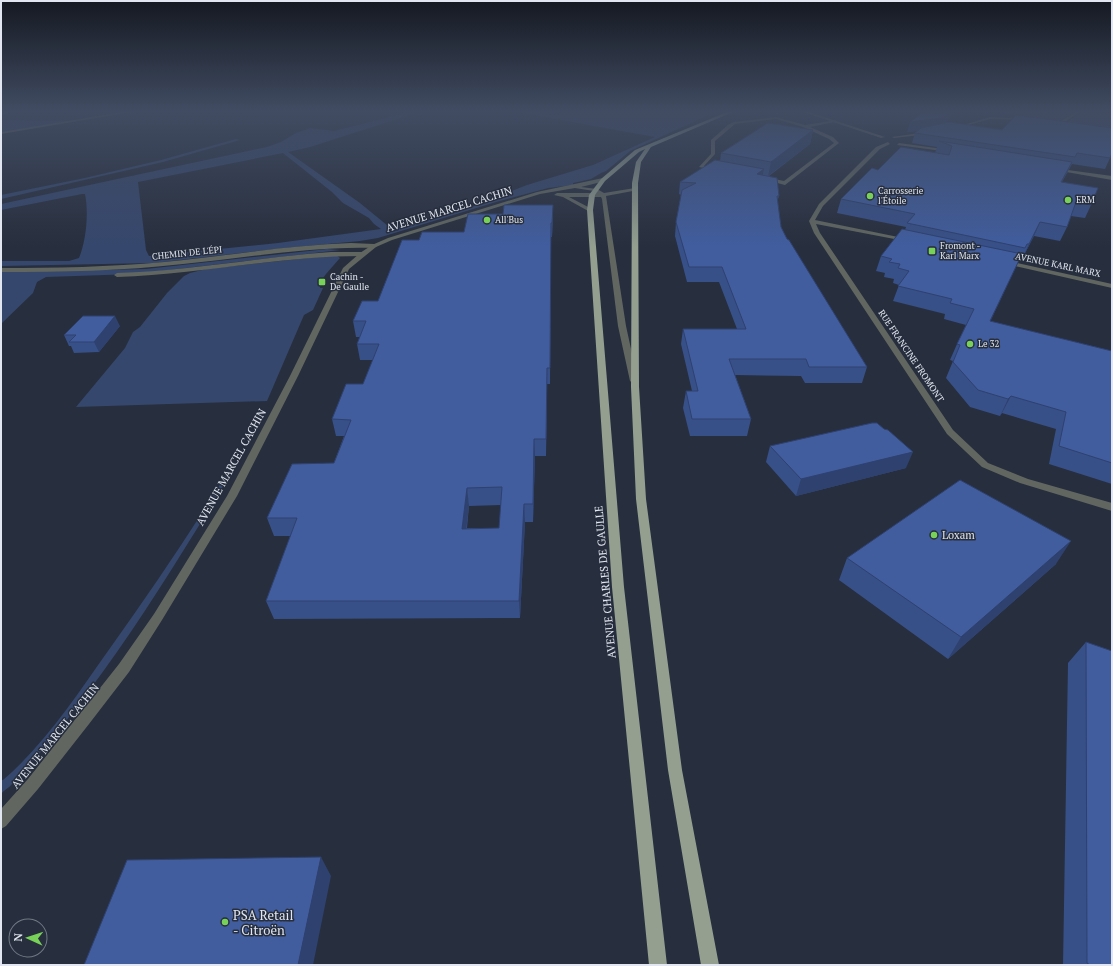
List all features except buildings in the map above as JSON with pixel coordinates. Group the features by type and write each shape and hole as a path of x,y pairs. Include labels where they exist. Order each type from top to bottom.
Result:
{"main road":[{"path":"593,193 602,180 630,157"},
{"path":"641,157 636,166 635,190 635,387 642,499 674,770 710,965"},
{"name":"AVENUE CHARLES DE GAULLE","path":"593,193 590,210 618,587 658,965"}],"street":[{"path":"710,157 701,167 724,171"},
{"path":"762,178 785,183 819,157"},
{"path":"869,157 821,205 812,220 914,243"},
{"path":"1051,168 1112,178"},
{"name":"AVENUE MARCEL CACHIN","path":"1,821 33,784 84,720 124,668 158,617 232,496 294,376 346,268 374,246 416,230 557,189 602,180"},
{"name":"AVENUE MARCEL CACHIN","path":"573,187 603,195 635,190"},
{"name":"AVENUE MARCEL CACHIN","path":"525,198 593,193"},
{"name":"AVENUE MARCEL CACHIN","path":"557,195 571,199 590,210"},
{"path":"603,195 622,326 635,387"},
{"name":"RUE FRANCINE FROMONT","path":"812,220 817,233 950,432 985,465 1024,481 1112,507"},
{"name":"CHEMIN DE L'ÉPI","path":"1,270 145,266 304,248 374,246"},
{"path":"117,275 177,272 334,253 362,254"},
{"name":"AVENUE KARL MARX","path":"997,261 1112,286"}],"shaded area":[{"path":"171,157 180,157 1,199 1,195 85,178"},
{"path":"220,157 263,157 138,182 146,250 149,256 278,243 381,229 369,218 343,203 332,192 288,157 295,157 360,203 388,226 392,226 429,220 472,207 527,185 593,165 611,157 623,157 606,171 591,179 573,183 573,185 548,188 496,202 378,238 154,263 1,266 1,261 69,261 79,258 85,235 87,210 85,194 1,210 1,204"},
{"path":"327,249 340,250 135,274 46,277 37,282 33,293 1,324 1,272 146,269"},
{"path":"336,255 340,258 321,281 320,288 323,288 313,310 304,315 267,401 76,407 125,348 133,332 140,327 167,293 184,276 206,269"},
{"path":"229,470 230,473 227,480 119,650 48,744 1,794 1,780 3,780 33,751 72,702 170,562"}],"place":[{"name":"Carrosserie l'Étoile","path":"870,196"},
{"name":"ERM","path":"1068,200"},
{"name":"All'Bus","path":"487,220"},
{"name":"Fromont - Karl Marx","path":"932,251"},
{"name":"Cachin - De Gaulle","path":"322,282"},
{"name":"Le 32","path":"970,344"},
{"name":"Loxam","path":"934,535"},
{"name":"PSA Retail - Citroën","path":"225,922"}]}
